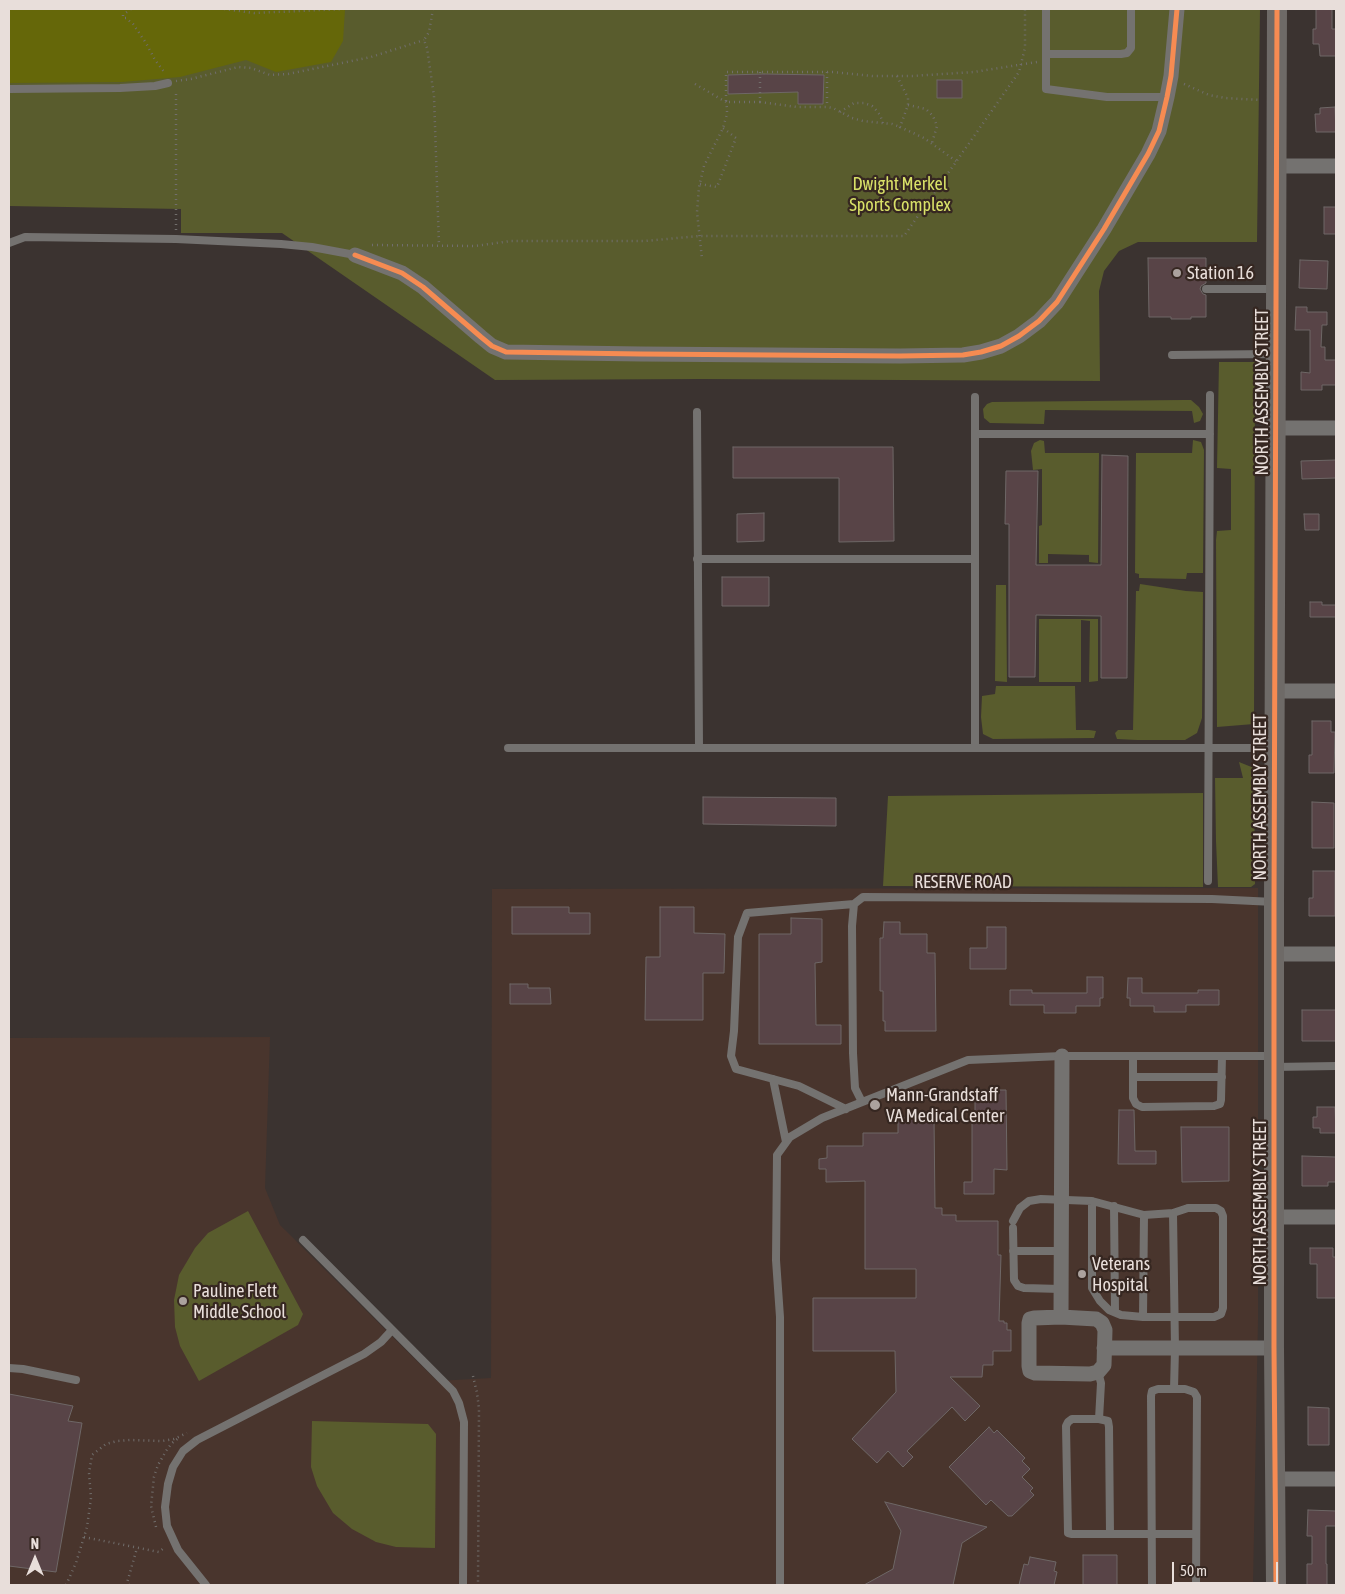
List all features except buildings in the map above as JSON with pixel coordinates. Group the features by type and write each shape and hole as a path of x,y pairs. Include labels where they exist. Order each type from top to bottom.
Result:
{"main road":[{"name":"NORTH ASSEMBLY STREET","path":"1276,1585 1274,691 1277,9"}],"street":[{"path":"360,249 416,282 480,337 492,346 506,352 944,356 981,352 1001,346 1019,336 1039,321 1057,302 1104,229 1148,154 1158,131 1169,90 1177,9"},
{"path":"1277,166 1336,166"},
{"path":"1276,428 1336,428"},
{"path":"1274,691 1336,691"},
{"path":"1274,954 1336,954"},
{"path":"1061,1317 1062,1056"},
{"path":"1274,1217 1336,1217"},
{"path":"1034,1318 1096,1318 1102,1323 1104,1330 1104,1348 1104,1365 1098,1372 1090,1374 1035,1373 1030,1370 1029,1366 1029,1322 1034,1318"},
{"path":"1104,1348 1274,1348"},
{"path":"1275,1479 1336,1479"}],"lane":[{"path":"1046,9 1046,89 1107,97 1169,90"},
{"path":"1046,58 1127,53 1131,48 1131,9"},
{"path":"9,89 120,88 156,86 172,82"},
{"path":"9,243 25,237 176,239 360,249"},
{"path":"1206,289 1276,289"},
{"path":"1172,355 1276,354"},
{"path":"1208,881 1210,396"},
{"path":"974,748 975,397"},
{"path":"697,412 698,748"},
{"path":"975,434 1210,434"},
{"path":"697,559 975,559"},
{"path":"508,748 1274,748"},
{"name":"RESERVE ROAD","path":"773,1079 736,1069 731,1056 736,1006 738,937 747,913 854,904 863,897 1192,899 1274,902"},
{"path":"854,904 852,926 853,1053 855,1088 862,1102"},
{"path":"780,1585 780,1317 776,1260 777,1156 790,1137 814,1122 968,1060 1062,1056 1222,1056 1336,1066"},
{"path":"1133,1056 1134,1098 1136,1104 1142,1107 1151,1107 1214,1106 1220,1104 1222,1100 1222,1056"},
{"path":"1133,1077 1222,1077"},
{"path":"786,1142 773,1079 799,1086 846,1109"},
{"path":"1061,1289 1024,1288 1018,1286 1014,1280 1013,1224 1020,1208 1029,1201 1092,1201 1144,1215 1173,1213 1188,1208 1216,1208 1221,1211 1223,1216 1223,1308 1221,1314 1214,1317 1132,1317 1115,1312 1100,1301 1092,1288 1092,1201"},
{"path":"1114,1206 1115,1312"},
{"path":"1173,1213 1174,1389"},
{"path":"1143,1317 1144,1215"},
{"path":"303,1240 453,1391 459,1403 464,1422 463,1585"},
{"path":"1013,1251 1062,1251"},
{"path":"206,1585 178,1550 167,1526 165,1507 168,1484 173,1467 183,1451 197,1440 364,1354 392,1330"},
{"path":"9,1368 76,1380"},
{"path":"1098,1372 1101,1383 1099,1419"},
{"path":"1152,1585 1151,1396 1152,1391 1158,1389 1185,1389 1194,1392 1196,1397 1196,1585"},
{"path":"1110,1534 1110,1427 1108,1421 1099,1419 1072,1419 1066,1426 1068,1533 1072,1534 1110,1534 1152,1534 1196,1534"}],"path":[{"path":"131,9 123,15 123,18 126,18 133,24 155,60 172,82 176,239"},
{"path":"224,9 254,13 344,9"},
{"path":"172,82 238,67 252,68 270,75 288,74 371,57 424,40 429,32 433,9"},
{"path":"360,249 475,246 511,241 646,241 699,236 904,236 1019,72 1025,48 1025,9"},
{"path":"424,40 427,48 434,96 439,246"},
{"path":"702,259 697,212 700,184 704,166 723,128 727,114 726,72 827,72 897,76 974,72 1021,65 1046,58"},
{"path":"760,72 760,102"},
{"path":"827,72 827,107"},
{"path":"897,76 908,98 908,105 900,127"},
{"path":"694,84 726,102 760,102 827,107 863,121 892,124 924,138 956,161"},
{"path":"1169,90 1186,85 1209,95 1225,98 1276,101"},
{"path":"840,112 854,103 864,102 876,110 880,115 882,123"},
{"path":"908,105 926,109 933,116 937,126 932,143"},
{"path":"700,184 717,187 736,138 723,128"},
{"path":"472,1376 479,1409 478,1585"},
{"path":"66,1585 76,1563 90,1509 91,1485 88,1473 92,1455 106,1444 130,1440 162,1441 174,1439 194,1429"},
{"path":"84,1537 158,1552 166,1546"},
{"path":"127,1584 137,1548"}],"shaded area":[{"path":"9,9 345,9 343,41 331,62 276,72 246,60 180,77 122,82 9,83"},
{"name":"Mann-Grandstaff VA Medical Center","path":"1258,888 1258,1320 1253,1585 9,1585 9,1038 270,1037 265,1188 280,1225 437,1381 491,1378 492,889"}],"green space":[{"name":"Dwight Merkel Sports Complex","path":"96,9 1260,9 1257,242 1138,242 1119,251 1104,271 1099,291 1100,381 495,380 282,233 181,233 181,209 9,206 9,21"},
{"path":"1219,362 1255,362 1254,724 1217,727 1216,540 1217,531 1231,530 1231,469 1217,468"},
{"path":"1191,400 1199,407 1203,414 1200,421 1194,423 1192,411 1045,410 1044,424 990,423 984,418 983,409 992,402"},
{"path":"1040,440 1044,441 1045,453 1099,453 1098,563 1089,562 1089,555 1048,554 1048,563 1039,563 1039,526 1042,525 1042,469 1033,470 1031,451 1034,443"},
{"path":"1193,440 1201,442 1204,450 1203,573 1187,573 1186,579 1139,578 1139,574 1135,573 1136,453 1192,453"},
{"path":"1140,584 1203,592 1202,718 1197,733 1185,740 1117,739 1115,733 1118,730 1133,730 1136,591 1139,591"},
{"path":"996,585 1006,585 1007,682 995,681"},
{"path":"1039,619 1098,619 1098,681 1089,682 1090,621 1081,620 1081,682 1039,682"},
{"path":"996,686 1075,686 1076,730 1096,731 1094,738 993,739 983,734 981,717 982,696 995,694"},
{"path":"1239,762 1254,768 1255,884 1251,887 1218,887 1215,778 1243,778"},
{"path":"1203,793 1203,887 883,886 888,796"},
{"path":"248,1211 303,1314 298,1325 199,1381 180,1346 175,1327 174,1300 179,1275 195,1248 208,1233"},
{"path":"312,1421 428,1424 436,1434 435,1548 396,1547 376,1542 352,1529 333,1513 317,1486 311,1467"}],"cycle path":[{"path":"355,255 402,273 423,287 492,346 506,352 900,356 963,355 981,352 1001,346 1019,336 1039,321 1057,302 1104,229 1148,154 1159,131 1167,97 1171,76 1177,9"},
{"path":"1276,1585 1274,902 1277,9"}],"place":[{"name":"Station 16","path":"1177,273"},
{"name":"Mann-Grandstaff VA Medical Center","path":"875,1105"},
{"name":"Veterans Hospital","path":"1082,1274"},
{"name":"Pauline Flett Middle School","path":"183,1301"}]}
